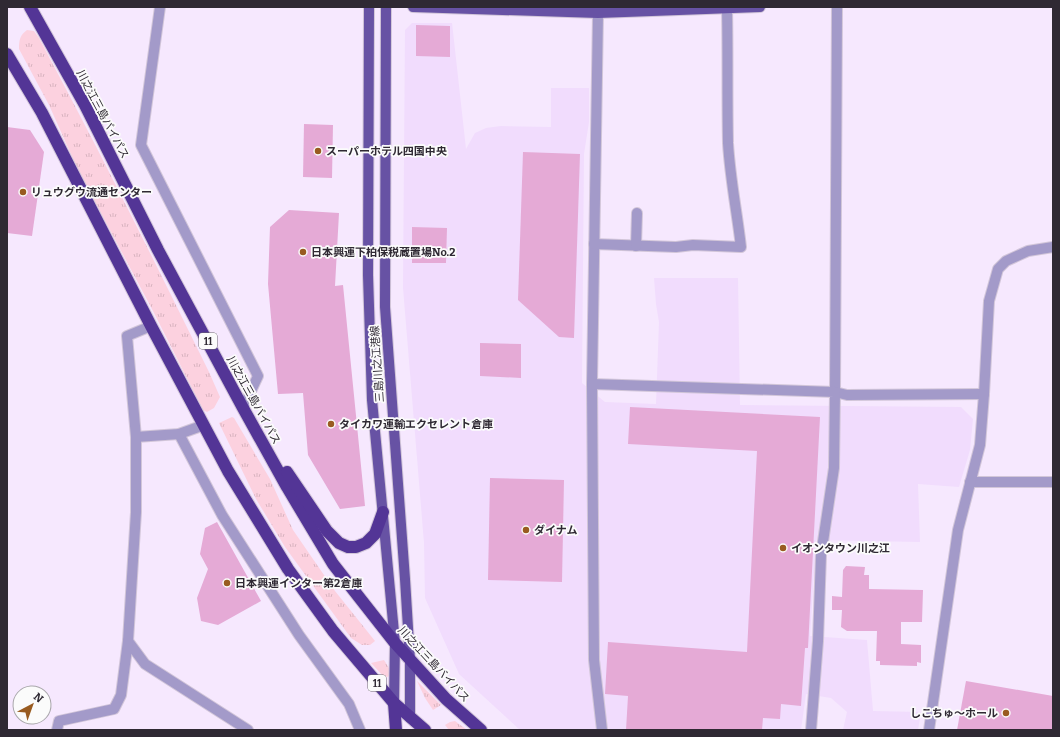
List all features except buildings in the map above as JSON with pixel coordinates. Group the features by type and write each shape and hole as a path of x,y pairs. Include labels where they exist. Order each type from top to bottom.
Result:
{"highway":[{"name":"川之江三島バイパス","path":"30,7 85,105 158,250 244,408 287,486 334,564 394,643 446,699 481,730"},
{"name":"11","path":"7,54 42,113 151,326 228,471 288,569 333,631 411,724 425,730"},
{"path":"244,408 328,531 339,543 348,547 356,547 366,543 375,534 383,512"},
{"path":"394,703 396,730"}],"main road":[{"name":"三島川之江港線","path":"369,7 368,275 372,400 394,643 394,703"},
{"name":"三島川之江港線","path":"386,7 385,307 406,579 410,660 411,724"},
{"path":"413,7 598,13 617,10 760,7"}],"street":[{"path":"160,7 141,145 258,376 244,408"},
{"path":"811,730 818,641 821,555 834,468 837,7"},
{"path":"594,244 741,247 737,213 732,191 728,144 727,8"},
{"path":"598,13 592,384 594,660 602,730"},
{"path":"636,246 638,213"},
{"path":"928,730 958,530 980,445 989,301 998,269 1006,261 1028,251 1053,247"},
{"path":"56,730 59,721 114,709 121,695 128,640 136,512 136,437 127,336 151,326"},
{"path":"592,384 835,392 847,395 984,394"},
{"path":"136,437 179,434 204,425"},
{"path":"179,434 222,515 299,635 349,704 360,730"},
{"path":"970,482 1053,482"},
{"path":"128,640 145,664 248,730"}],"shaded area":[{"name":"イオンタウン川之江","path":"412,23 452,23 466,149 475,133 486,128 501,126 551,127 551,88 589,88 589,122 584,154 582,383 605,402 656,404 659,322 654,278 738,278 740,405 961,407 973,419 970,450 959,487 918,484 920,542 816,540 810,636 867,640 873,711 921,712 918,730 843,730 847,712 831,698 806,694 801,730 520,730 459,674 425,598 424,543 403,288 405,30"}],"green space":[{"path":"27,30 34,31 39,38 126,204 209,372 220,397 214,408 207,412 203,410 153,311 78,170 49,105 19,49 20,38"},
{"path":"232,417 270,479 293,530 335,591 375,641 370,645 362,645 351,638 285,547 256,499 219,423"},
{"path":"384,660 389,668 389,676 385,678 371,663"},
{"path":"417,681 441,705 433,710 425,698"},
{"path":"455,721 467,730 449,730 445,725"}],"place":[{"name":"スーパーホテル四国中央","path":"318,151"},
{"name":"リュウグウ流通センター","path":"23,192"},
{"name":"日本興運下柏保税蔵置場No.2","path":"303,252"},
{"name":"タイカワ運輸エクセレント倉庫","path":"331,424"},
{"name":"ダイナム","path":"526,530"},
{"name":"イオンタウン川之江","path":"783,548"},
{"name":"日本興運インター第2倉庫","path":"227,583"},
{"name":"しこちゅ～ホール","path":"1006,713"}]}
